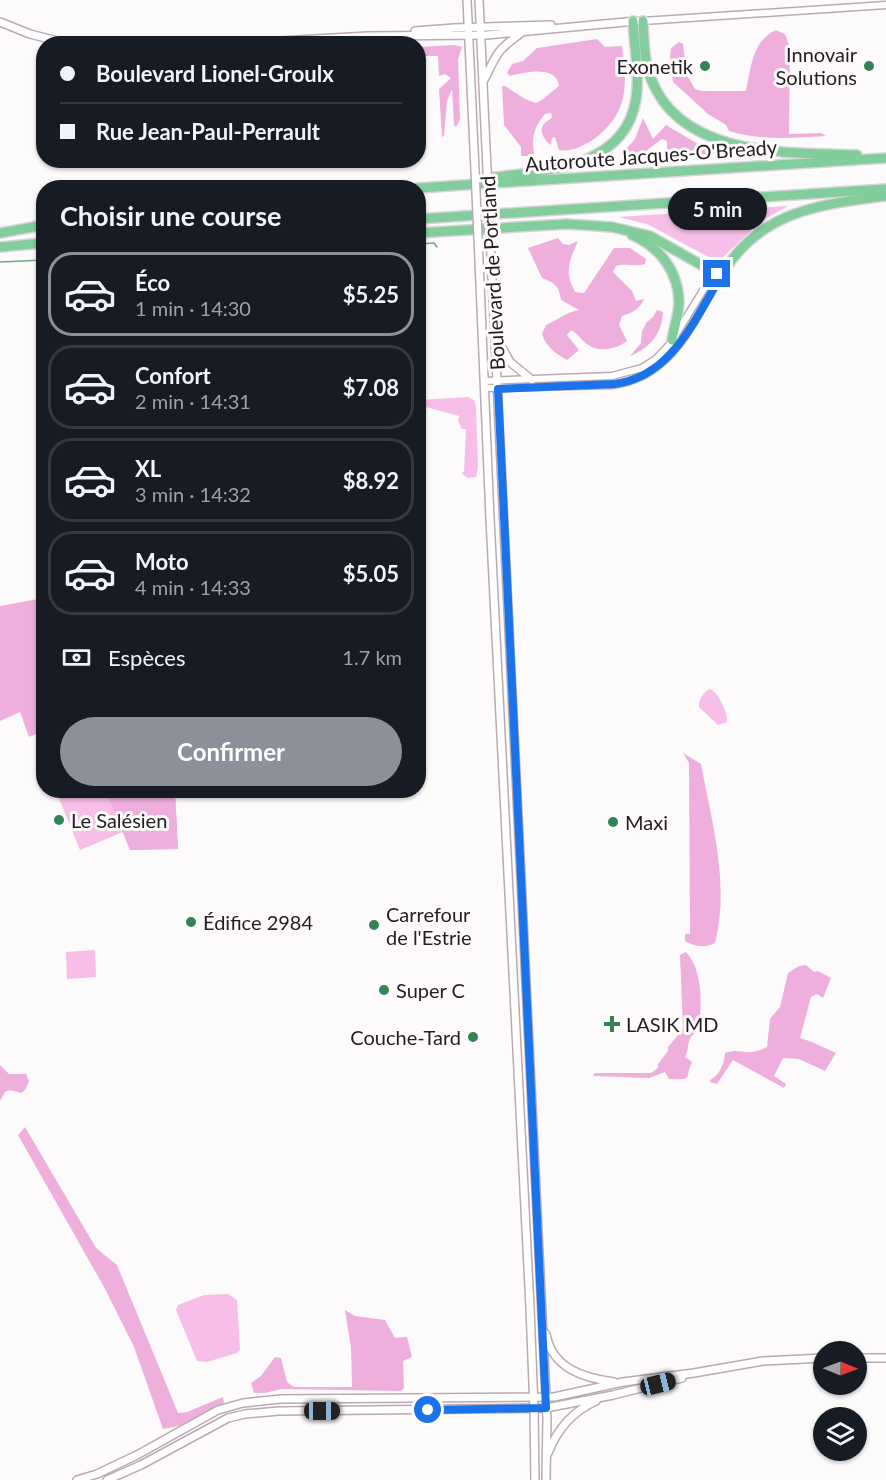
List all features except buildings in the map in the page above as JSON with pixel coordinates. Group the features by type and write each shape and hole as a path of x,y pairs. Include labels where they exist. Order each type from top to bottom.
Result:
{"highway":[{"path":"638,21 652,83 668,107 690,126 719,140 750,148 886,157"},
{"path":"426,187 556,169 585,160 606,150 622,133 635,104 638,21"},
{"name":"Autoroute Jacques-O'Bready","path":"426,187 886,157"},
{"path":"426,218 886,189"},
{"path":"426,233 562,225 601,226 647,234 721,272 753,237 786,217 822,204 886,196"},
{"path":"0,233 36,226"},
{"path":"601,226 644,240 668,264 679,302 672,340"},
{"path":"0,247 36,244"}],"main road":[{"name":"Boulevard de Portland","path":"467,0 534,1398 535,1480"},
{"name":"Boulevard de Portland","path":"479,0 546,1397 546,1480"},
{"path":"368,36 468,30 524,32 638,21"},
{"path":"0,22 38,36"},
{"path":"480,31 601,24"},
{"path":"482,84 497,52 524,32"},
{"path":"495,334 510,362 532,380"},
{"path":"541,1307 549,1345 559,1360 582,1375 623,1382"},
{"path":"867,1358 886,1358"},
{"path":"77,1480 97,1474 137,1455 218,1410 243,1403 281,1399 534,1398 763,1361 813,1359"},
{"path":"107,1480 141,1466 217,1423 245,1414 279,1411 546,1408 613,1395 694,1373"},
{"path":"546,1458 560,1430 569,1419 592,1403 613,1395"}],"street":[{"path":"638,21 886,5"},
{"path":"497,385 532,380 612,376 628,373 653,361 672,340 710,279 721,272"},
{"path":"485,385 615,384 648,374 662,364 678,347 721,272"}],"shaded area":[{"path":"776,30 785,34 790,48 789,134 821,133 826,136 765,138 729,131 726,125 708,114 673,82 671,48 679,42 683,44 687,75 695,89 746,91 751,64 757,48 768,35"},
{"path":"597,39 605,47 622,46 625,86 620,108 614,119 586,144 568,150 559,150 555,137 552,138 551,145 543,136 542,127 552,117 551,113 545,114 535,132 534,153 532,156 521,156 521,147 504,125 502,86 536,103 559,86 557,79 547,73 532,72 510,76 507,73 512,64 523,61 537,48"},
{"path":"454,45 462,47 458,59 460,120 456,127 452,89 447,101 444,136 442,137 439,89 451,78 445,74 439,76 438,56 426,56 426,47"},
{"path":"643,118 653,139 666,125 698,144 721,152 667,160 667,141 662,139 643,153 623,158 626,149 635,139"},
{"path":"788,206 760,222 720,260 716,261 647,224 618,217"},
{"path":"558,238 563,244 569,245 578,241 569,266 575,292 584,293 614,248 630,248 646,259 645,264 616,266 613,272 632,291 636,301 644,299 635,310 622,316 619,325 627,341 623,344 609,349 594,348 571,330 567,335 579,350 567,360 546,343 542,334 546,325 579,310 561,300 556,286 542,278 528,248"},
{"path":"657,310 663,312 660,327 654,339 643,349 630,356 641,343 642,331 646,323"},
{"path":"468,397 474,400 478,467 476,477 468,478 461,473 464,472 466,429 462,429 458,421 459,416 426,407 426,400"},
{"path":"36,599 36,734 29,737 20,712 0,721 0,606"},
{"path":"710,689 722,704 727,722 718,725 699,707 702,696"},
{"path":"683,753 701,764 718,854 721,898 719,921 715,943 704,946 692,945 685,941 685,934 690,934 689,763"},
{"path":"59,798 175,798 178,849 130,850 123,832 80,850"},
{"path":"109,798 175,798 178,849 130,850"},
{"path":"95,950 96,977 67,979 66,952"},
{"path":"686,952 698,977 701,999 698,1028 690,1039 685,1057 692,1062 687,1077 669,1079 665,1072 649,1078 594,1076 595,1073 651,1073 658,1068 668,1047 683,1029 680,955"},
{"path":"806,965 814,972 818,971 831,978 823,998 817,994 811,997 800,1038 836,1053 825,1071 799,1059 783,1058 774,1076 786,1084 784,1088 733,1060 717,1084 710,1082 721,1069 725,1053 754,1052 767,1047 770,1019 780,1007 788,973 799,966"},
{"path":"0,1065 9,1074 26,1074 29,1081 21,1093 10,1090 5,1092 0,1101"},
{"path":"25,1127 96,1248 117,1265 178,1413 187,1412 223,1397 224,1403 179,1426 163,1429 134,1347 104,1287 18,1135"},
{"path":"228,1294 237,1300 240,1350 207,1362 197,1361 176,1310 178,1305 204,1295"},
{"path":"345,1310 355,1316 385,1320 395,1338 407,1337 412,1357 403,1361 404,1388 401,1391 281,1389 254,1393 251,1383 261,1376 275,1357 281,1358 287,1382 294,1387 352,1387 351,1348"}],"waterway":[{"path":"426,244 434,243 437,247"},
{"path":"0,262 36,260"}],"place":[{"name":"Exonetik","path":"705,66"},
{"name":"Innovair Solutions","path":"869,66"},
{"name":"Le Salésien","path":"59,820"},
{"name":"Maxi","path":"613,822"},
{"name":"Édifice 2984","path":"191,922"},
{"name":"Carrefour de l'Estrie","path":"374,925"},
{"name":"Super C","path":"384,990"},
{"name":"LASIK MD","path":"612,1024"},
{"name":"Couche-Tard","path":"473,1037"}],"route":[{"path":"428,1410 546,1408 498,389 594,386 641,378 662,364 678,347 726,268 717,274"}]}
